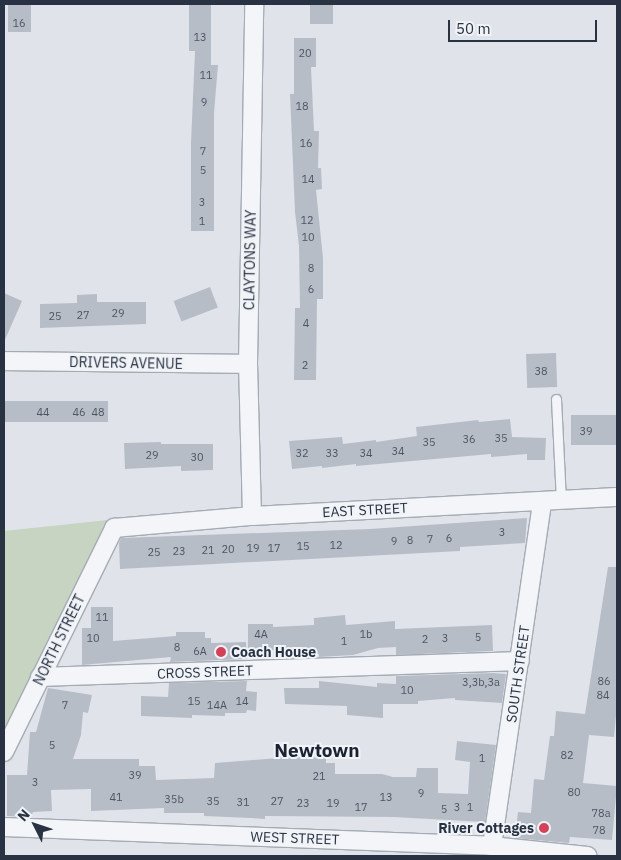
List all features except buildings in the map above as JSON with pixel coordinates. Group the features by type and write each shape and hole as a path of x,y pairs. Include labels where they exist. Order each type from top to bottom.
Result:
{"street":[{"name":"CLAYTONS WAY","path":"252,516 248,364 254,4"},
{"name":"DRIVERS AVENUE","path":"4,361 248,364"},
{"name":"EAST STREET","path":"114,528 252,516 617,497"},
{"name":"SOUTH STREET","path":"492,846 542,502"},
{"name":"NORTH STREET","path":"4,752 114,528"},
{"name":"CROSS STREET","path":"40,677 520,661"},
{"name":"WEST STREET","path":"4,826 492,846 587,856"}],"lane":[{"path":"556,399 561,501"}],"green space":[{"path":"108,520 4,731 4,531"}],"place":[{"name":"Coach House","path":"221,652"},
{"name":"River Cottages","path":"544,828"}],"district":[{"name":"Newtown","path":"317,751"}]}
